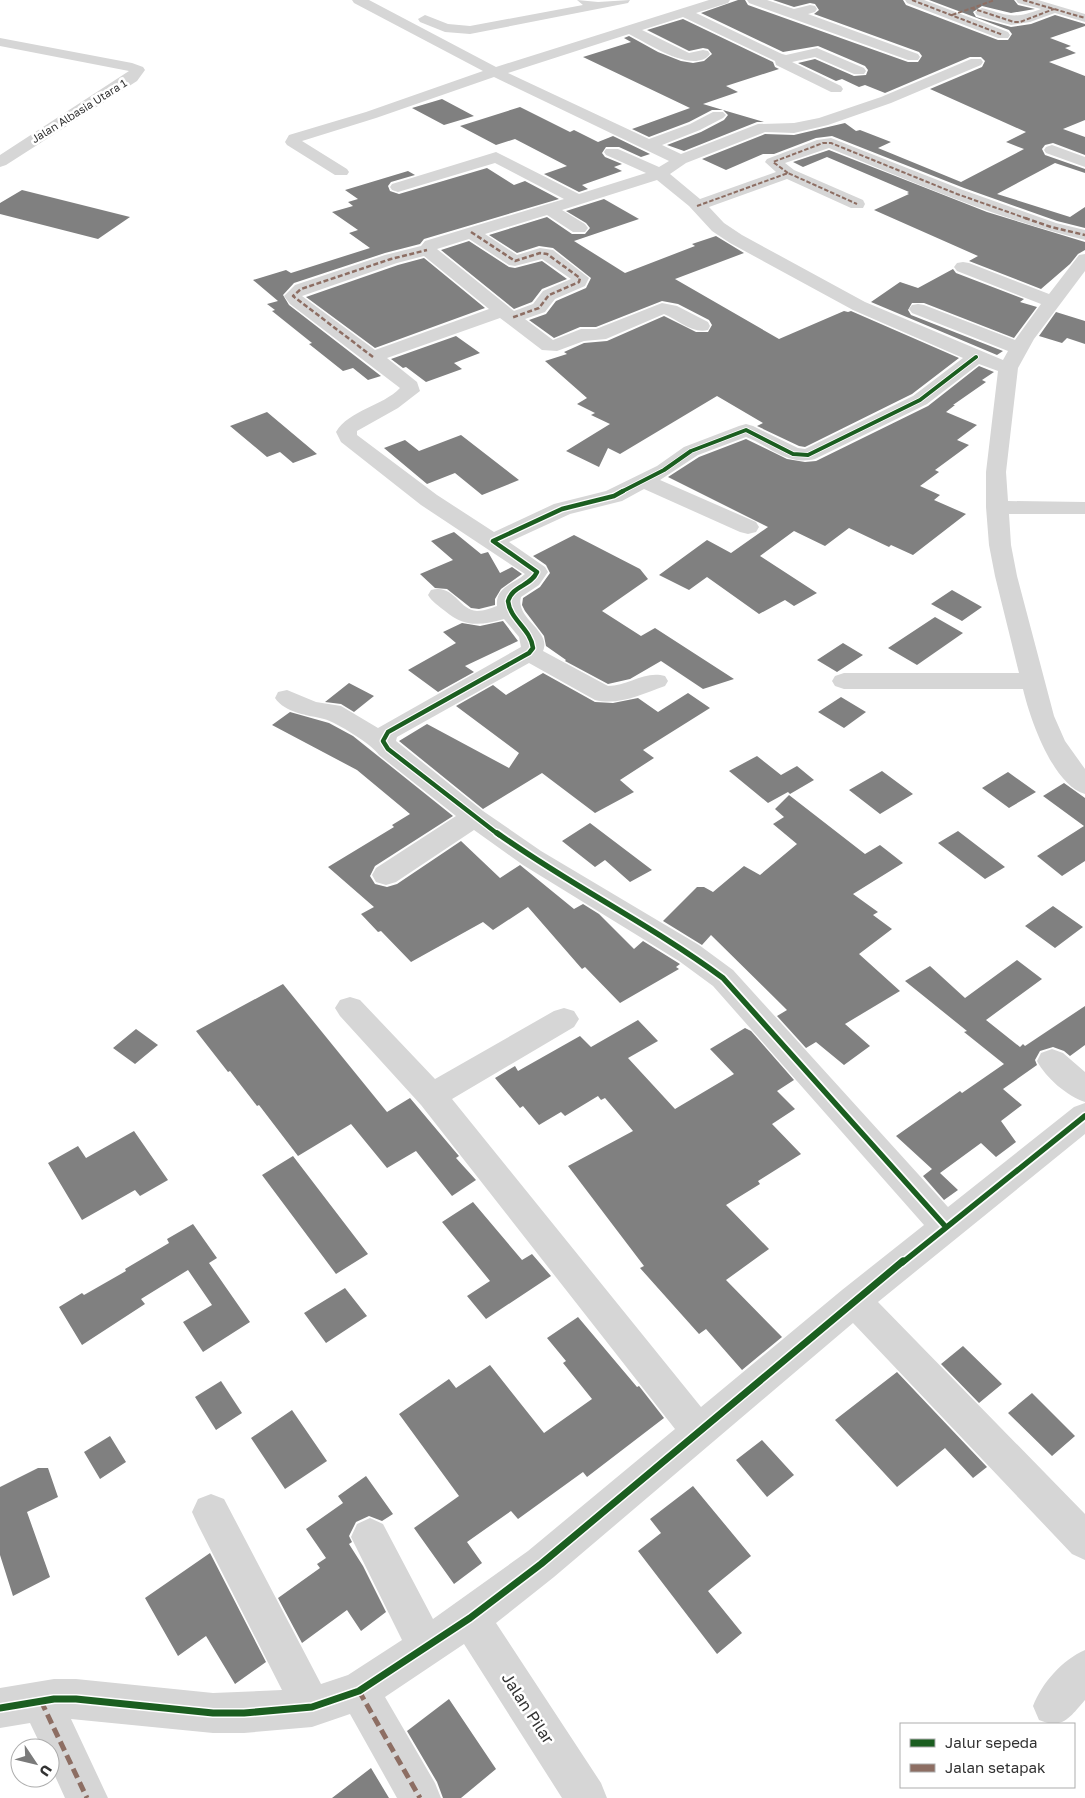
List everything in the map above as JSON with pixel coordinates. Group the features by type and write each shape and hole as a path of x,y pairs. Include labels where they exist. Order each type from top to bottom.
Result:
{"street":[{"path":"359,0 495,72 680,160"},
{"path":"412,12 445,28 461,30 496,25 590,3 623,0"},
{"path":"341,172 296,144 294,142 295,138 723,0"},
{"path":"754,0 913,57"},
{"path":"912,0 1003,35"},
{"path":"952,15 995,0"},
{"path":"1023,0 1085,18"},
{"path":"794,14 812,8"},
{"path":"971,8 1005,21 1014,22 1020,22 1054,9"},
{"path":"683,12 772,55 786,59"},
{"path":"629,29 686,57 696,57 703,54"},
{"name":"Jalan Albasia Utara 1","path":"0,42 132,67 138,70 132,78 0,162"},
{"path":"836,89 781,62 786,59 819,53 860,71"},
{"path":"383,741 388,732 529,653 533,648 533,639 509,610 508,602 509,596 533,580 536,572 493,541 429,500 348,438 346,432 349,427 391,404 410,391 410,386 303,305 293,296 296,292 391,259 427,250 431,245 471,232 660,174 680,160 764,127 794,128 830,120 886,100 976,62"},
{"path":"648,144 695,127 718,115"},
{"path":"857,204 788,173 773,162 823,143 831,143 957,194 1051,227 1085,235"},
{"path":"1052,150 1085,162"},
{"path":"612,152 660,174 718,227 736,239 859,306 1008,368"},
{"path":"398,186 496,157 577,199"},
{"path":"697,206 788,173"},
{"path":"548,208 579,228"},
{"path":"373,357 506,315 539,308 549,295 579,282 580,278 547,254 540,253 515,261 471,232"},
{"path":"427,250 506,315 547,345 552,346 581,335 599,336 662,308 671,310 701,326"},
{"path":"1081,774 1053,743 1042,716 1006,576 1000,545 996,472 1008,368 1019,348 1085,259"},
{"path":"963,268 1053,302"},
{"path":"918,309 1019,348"},
{"path":"493,541 562,509 614,496 664,470 690,451 746,430 793,454 808,455 920,400 976,356"},
{"path":"644,481 748,527"},
{"path":"997,507 1085,508"},
{"path":"439,595 471,619 478,620 509,610"},
{"path":"529,653 604,694 618,694 656,681"},
{"path":"844,681 1032,680"},
{"path":"287,698 311,709 332,712 383,741 388,750 474,817 532,858 689,953 723,978 945,1226"},
{"path":"386,875 474,817"},
{"path":"350,1008 432,1096 699,1432"},
{"path":"432,1096 564,1019"},
{"path":"1052,1061 1085,1090"},
{"path":"0,1708 41,1701 76,1699 214,1713 244,1713 312,1707 359,1691 470,1618 541,1564 945,1226 1085,1116"},
{"path":"854,1301 1085,1541"},
{"path":"211,1512 312,1707"},
{"path":"370,1537 427,1647"},
{"name":"Jalan Pilar","path":"470,1618 586,1798"},
{"path":"1053,1706 1085,1670"},
{"path":"359,1691 420,1798"},
{"path":"41,1701 87,1798"}],"building":[{"path":"738,0 745,0 748,5 908,62 918,62 922,56 919,52 814,14 819,10 815,4 810,3 794,7 773,0 903,0 906,5 998,40 1008,40 1012,34 1009,30 929,0 1014,0 1018,5 1035,9 1011,13 982,6 973,12 976,17 1011,27 1031,24 1055,15 1085,24 1085,26 1050,38 1071,46 1065,48 1076,53 1049,62 1085,76 1085,120 1063,129 1085,137 1085,155 1053,143 1045,145 1042,149 1045,155 1085,169 1085,173 1055,163 997,194 1070,217 1085,207 1085,228 1057,221 964,188 832,136 816,138 774,154 763,154 726,170 702,159 765,134 794,135 845,123 856,131 860,130 891,142 878,148 961,182 1024,149 1006,142 1026,132 930,89 982,67 985,61 981,57 970,57 885,93 865,85 859,87 842,79 836,81 798,63 815,59 854,76 866,75 868,70 865,66 818,46 783,52 701,13"},
{"path":"683,19 773,62 775,67 779,69 726,86 738,92 703,104 723,110 712,110 689,122 649,137 632,129 690,108 583,57 631,42 624,38 629,36 658,52 681,61 693,63 704,61 712,54 708,49 703,48 689,51 647,30"},
{"path":"442,99 474,116 444,125 412,108"},
{"path":"520,107 570,132 574,130 598,142 613,136 650,154 641,157 619,147 606,147 602,153 605,157 622,164 614,167 622,171 582,185 588,189 579,192 544,174 567,166 515,139 496,145 460,126"},
{"path":"723,110 764,122 757,122 684,151 667,145 701,132 724,120 728,115"},
{"path":"829,150 987,212 1085,242 1085,250 1078,254 1070,264 1041,289 969,261 978,256 874,210 909,194 907,193 909,192 827,157 803,167 793,162"},
{"path":"487,168 514,185 525,181 559,199 424,239 420,244 385,253 294,283 283,295 289,305 381,376 368,380 353,368 343,371 272,311 275,310 267,304 278,301 253,280 286,270 291,273 370,248 349,233 358,230 332,212 353,206 348,202 358,199 345,190 408,171 415,175 391,182 388,186 390,191 399,194"},
{"path":"22,190 130,217 98,239 0,214 0,203"},
{"path":"604,199 639,219 574,241 625,273 695,246 692,244 716,236 744,253 675,279 779,339 844,311 851,311 959,358 912,394 805,447 757,426 763,423 717,396 620,454 608,448 599,467 566,451 610,424 591,415 595,413 577,404 587,398 545,361 567,354 564,352 584,343 607,341 664,316 696,332 708,332 712,325 709,320 678,304 662,301 596,327 580,327 554,338 529,320 546,314 556,301 586,288 591,278 553,248 539,246 517,253 489,235 547,217 572,234 585,234 590,228 586,223 566,211"},
{"path":"469,241 509,267 515,268 542,261 567,279 542,289 532,302 514,309 441,250"},
{"path":"424,258 485,308 375,348 306,297 398,265"},
{"path":"953,269 956,273 1024,299 1020,302 1037,307 1014,338 924,303 912,303 908,310 911,315 1003,351 997,355 871,302 900,282 918,288"},
{"path":"1056,312 1085,321 1085,344 1067,338 1062,343 1039,336"},
{"path":"456,336 480,353 454,363 462,369 426,382 406,367 403,368 391,359"},
{"path":"979,366 994,372 982,380 986,382 946,412 977,425 957,440 969,445 935,470 939,472 920,486 940,495 934,500 966,514 913,555 891,545 889,547 849,528 825,546 794,531 760,556 817,593 794,606 785,600 759,614 707,577 689,590 659,575 707,540 731,553 768,527 668,477 699,457 746,439 787,459 805,462 816,461 928,406"},
{"path":"267,412 317,454 293,463 280,452 267,457 230,426"},
{"path":"461,435 519,480 482,495 455,473 427,484 384,448 405,440 419,451"},
{"path":"454,532 481,554 488,552 500,573 512,567 522,574 501,589 495,599 495,605 479,609 471,608 447,589 435,588 420,574 453,560 431,541"},
{"path":"574,535 640,569 648,579 602,611 641,636 655,628 734,679 703,689 661,661 630,679 608,684 565,661 546,646 544,636 522,605 523,598 540,587 550,573 546,565 533,556"},
{"path":"952,590 982,607 962,621 931,604"},
{"path":"935,617 963,633 917,665 888,648"},
{"path":"503,621 518,641 465,666 474,672 438,692 408,670 456,643 443,632 462,623 480,626"},
{"path":"843,643 863,655 837,672 817,660"},
{"path":"543,673 595,702 613,703 638,698 658,712 688,693 710,708 643,750 654,758 620,780 634,792 595,813 542,773 483,809 399,741 427,724 509,768 519,753 456,706 493,685 506,695"},
{"path":"349,683 374,696 354,712 341,704 325,702"},
{"path":"841,697 866,712 844,728 818,712"},
{"path":"290,712 329,723 353,736 453,816 375,866 370,876 375,884 387,887 397,884 461,841 500,878 520,865 574,909 583,904 599,914 634,949 643,941 680,964 676,967 679,969 620,1003 585,967 582,969 528,907 493,930 483,922 411,962 381,931 378,932 361,914 374,907 328,867 394,827 392,825 410,814 357,770 272,725"},
{"path":"757,756 781,775 797,766 814,780 790,794 788,792 768,803 729,771"},
{"path":"882,771 913,794 880,814 849,790"},
{"path":"1008,772 1036,792 1009,808 982,788"},
{"path":"1064,783 1085,798 1085,861 1062,876 1037,856 1084,826 1043,796"},
{"path":"789,795 865,854 880,845 903,863 853,894 878,912 873,915 892,929 859,954 900,991 845,1024 870,1046 844,1065 816,1042 806,1048 777,1016 787,1010 711,935 702,945 663,921 697,887 704,887 713,892 744,866 760,875 797,844 773,824 784,817 775,809"},
{"path":"590,823 652,870 630,882 605,860 595,867 562,841"},
{"path":"958,831 1005,867 985,879 938,843"},
{"path":"1053,906 1083,927 1055,948 1025,926"},
{"path":"1017,960 1042,979 986,1020 1020,1047 1023,1044 1025,1046 1085,1006 1085,1045 1070,1056 1064,1051 1053,1047 1040,1051 1035,1060 1037,1065 1003,1089 1022,1105 1001,1121 1016,1142 996,1157 981,1143 940,1173 958,1190 944,1200 923,1176 932,1169 896,1136 960,1091 962,1093 1004,1064 964,1032 967,1031 905,981 930,966 965,998"},
{"path":"283,984 387,1112 410,1098 459,1156 456,1158 476,1180 452,1196 416,1151 387,1168 351,1124 298,1156 259,1105 257,1106 230,1071 228,1072 196,1031"},
{"path":"638,1020 658,1041 628,1058 675,1109 734,1074 710,1049 745,1028 751,1031 794,1080 777,1091 795,1109 772,1124 801,1154 758,1181 760,1184 726,1205 769,1249 726,1280 782,1337 742,1370 706,1329 699,1334 640,1268 644,1266 568,1166 633,1131 605,1098 601,1100 598,1096 565,1116 561,1112 539,1125 523,1106 520,1108 495,1078 515,1066 518,1071 580,1036 591,1047"},
{"path":"136,1029 158,1045 135,1064 113,1048"},
{"path":"134,1131 168,1180 140,1196 135,1190 82,1220 48,1163 78,1146 86,1158"},
{"path":"293,1156 368,1254 336,1274 262,1175"},
{"path":"473,1202 522,1260 532,1254 551,1276 486,1319 467,1296 490,1281 442,1222"},
{"path":"193,1224 217,1258 209,1263 250,1322 203,1352 183,1322 212,1305 188,1270 141,1299 145,1304 82,1345 59,1307 126,1271 125,1269 169,1243 167,1239"},
{"path":"345,1288 367,1316 326,1343 304,1313"},
{"path":"578,1317 637,1387 639,1386 664,1418 587,1477 583,1472 518,1519 511,1511 467,1542 482,1563 454,1584 414,1528 459,1496 399,1414 449,1379 456,1388 490,1365 544,1433 592,1399 563,1363 566,1361 547,1338"},
{"path":"963,1346 1002,1384 979,1403 941,1364"},
{"path":"897,1372 987,1467 973,1478 945,1448 897,1487 835,1420"},
{"path":"221,1381 242,1413 216,1430 195,1397"},
{"path":"1032,1393 1075,1436 1052,1456 1008,1413"},
{"path":"292,1410 327,1461 285,1489 251,1438"},
{"path":"110,1436 126,1462 100,1479 84,1452"},
{"path":"762,1440 794,1475 767,1497 736,1460"},
{"path":"38,1468 48,1468 58,1497 27,1512 50,1577 13,1596 0,1555 0,1487"},
{"path":"366,1476 393,1514 382,1521 369,1516 356,1522 349,1536 352,1542 349,1544 363,1566 386,1612 361,1631 347,1610 302,1643 278,1598 320,1568 317,1564 326,1558 306,1529 343,1503 338,1496"},
{"path":"693,1486 751,1556 708,1591 742,1633 717,1654 638,1551 661,1533 650,1519"},
{"path":"210,1553 266,1662 235,1684 206,1636 178,1656 145,1598"},
{"path":"449,1699 496,1769 461,1798 443,1798 437,1782 407,1731"},
{"path":"371,1768 389,1798 332,1798"}],"marked path":[{"path":"912,0 1003,35"},
{"path":"952,15 995,0"},
{"path":"1023,0 1085,18"},
{"path":"971,8 1014,22 1020,22 1054,9"},
{"path":"788,173 773,162 823,143 831,143 957,194 1051,227 1085,235"},
{"path":"697,206 788,173 857,204"},
{"path":"471,232 515,261 540,253 547,254 580,278 579,282 574,285 549,295 539,308 511,318"},
{"path":"373,357 293,296 301,289 391,259 427,250"},
{"path":"359,1691 420,1798"},
{"path":"41,1701 87,1798"}],"cycle path":[{"path":"945,1226 723,978 689,953 532,858 474,817 388,749 383,741 388,732 529,653 533,648 530,636 512,614 508,601 509,596 531,581 537,572 493,541 562,509 614,496 664,470 691,451 746,430 793,454 808,455 920,400 976,357"},
{"path":"0,1708 54,1699 76,1699 213,1713 244,1713 312,1707 359,1691 470,1618 541,1564 854,1301 1085,1116"}]}
